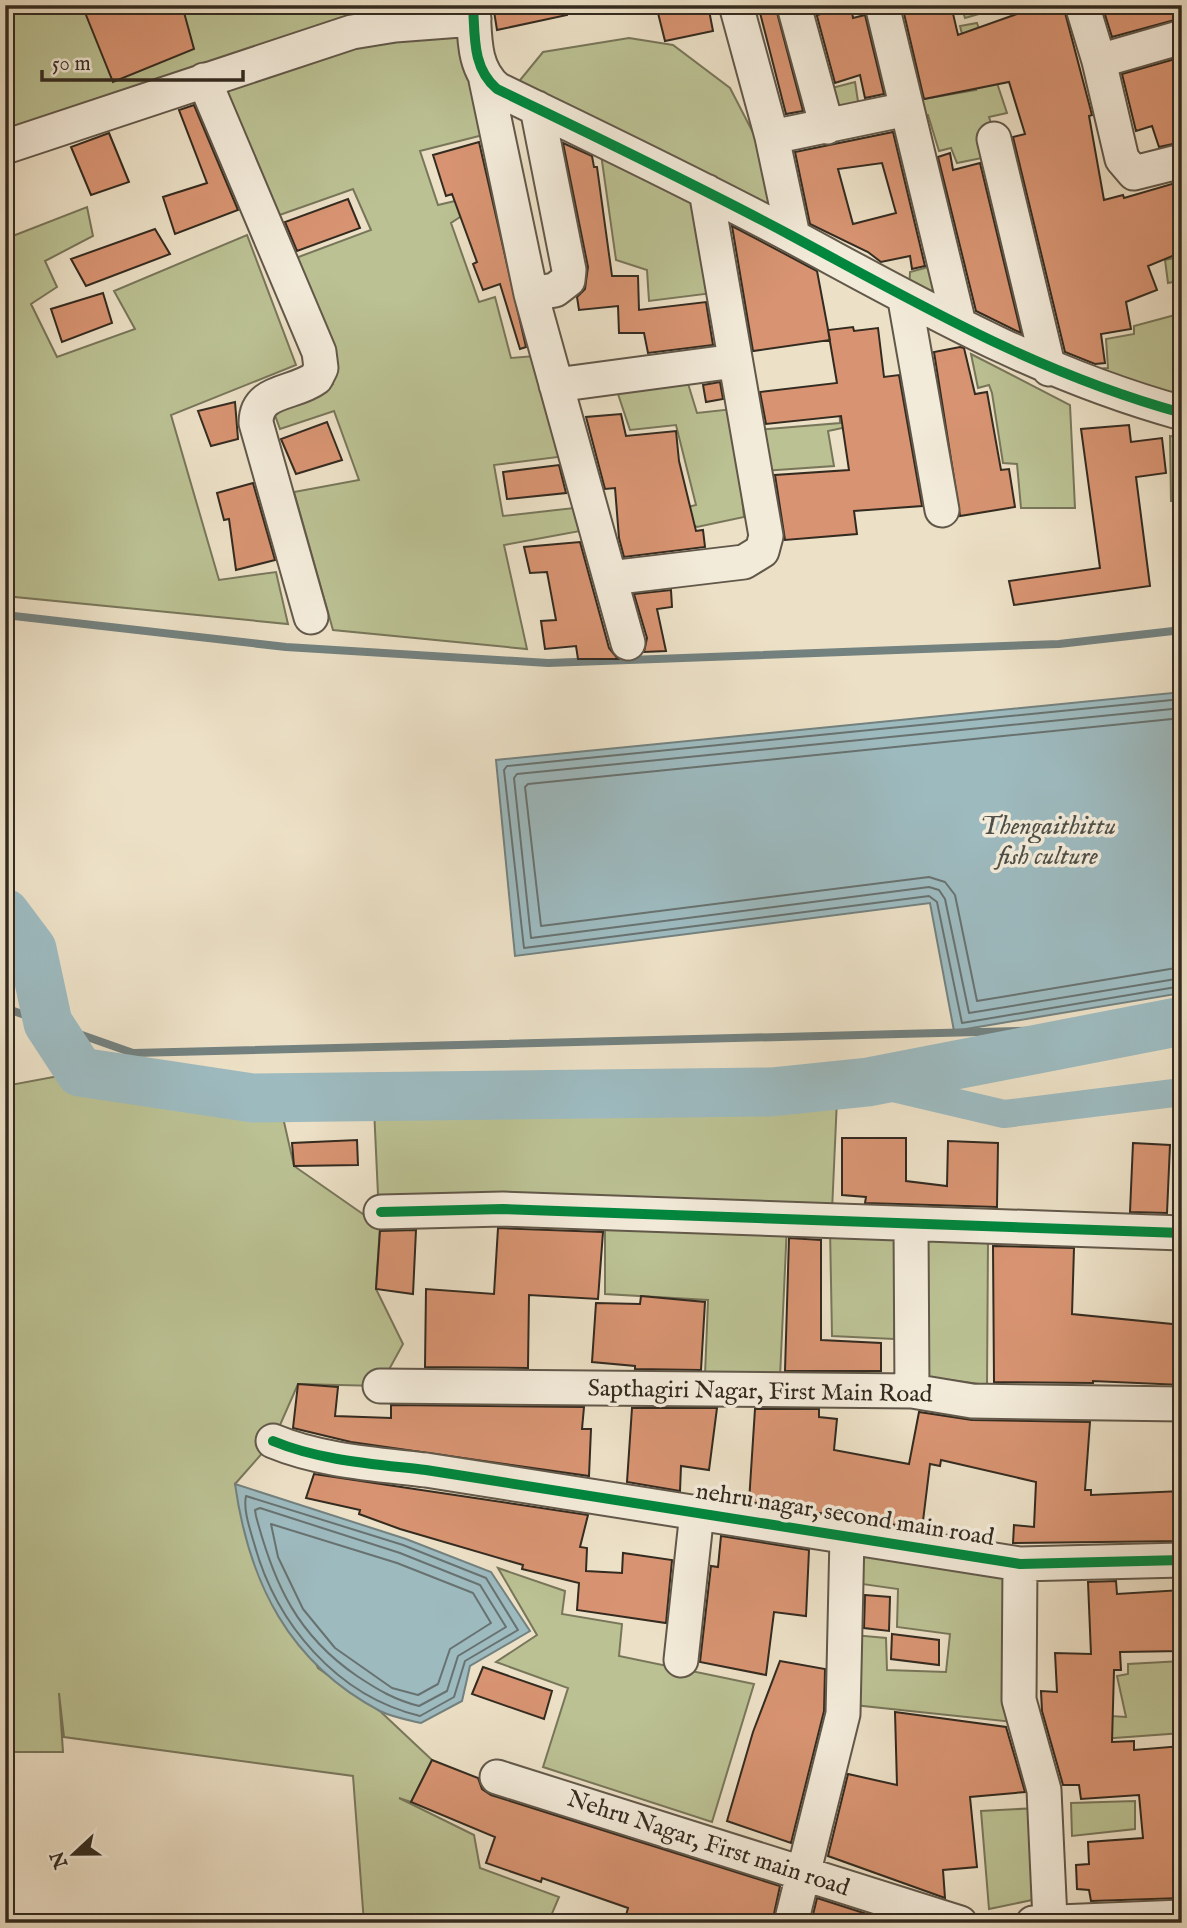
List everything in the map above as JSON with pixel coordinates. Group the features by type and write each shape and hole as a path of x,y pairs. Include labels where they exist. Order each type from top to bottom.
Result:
{"street":[{"path":"736,5 772,137 793,236"},
{"path":"882,5 959,324"},
{"path":"1082,5 1099,61 1122,159 1134,173 1182,161"},
{"path":"794,6 827,127"},
{"path":"5,146 204,80 345,19 395,25 473,12 477,57 486,80 531,295 628,643"},
{"path":"1099,61 1182,37"},
{"path":"204,80 319,352 321,368 316,378 263,400 256,408 256,423 311,617"},
{"path":"486,80 793,236 905,300 1049,369 1130,399 1182,413"},
{"path":"531,295 562,286 568,280 569,270 537,108"},
{"path":"772,137 906,109"},
{"path":"994,139 1049,369"},
{"path":"610,578 744,562 762,551 766,536 706,191"},
{"path":"905,300 942,510"},
{"path":"556,385 735,361"},
{"path":"381,1212 503,1209 1182,1233"},
{"path":"911,1225 912,1391"},
{"name":"Sapthagiri Nagar, First Main Road","path":"380,1386 912,1391 972,1401 1182,1404"},
{"name":"nehru nagar, second main road","path":"273,1441 290,1448 355,1462 426,1470 1020,1564 1182,1560"},
{"path":"681,1660 697,1512"},
{"path":"791,1923 843,1714 847,1537"},
{"path":"1020,1564 1019,1700 1044,1790 1042,1922 1182,1917"},
{"name":"Nehru Nagar, First main road","path":"497,1777 960,1923"}],"green space":[{"path":"5,5 473,5 352,32 5,147"},
{"path":"961,5 1010,5 965,18"},
{"path":"977,23 1007,113 989,117 995,135 992,156 957,163 951,148 939,151 928,115 915,116 912,101 976,90 960,26"},
{"path":"462,32 471,79 487,134 420,151 438,205 459,200 460,217 451,223 479,302 495,297 511,358 535,356 566,456 494,465 503,516 574,508 580,531 504,545 527,649 333,630 294,492 359,480 334,411 280,429 272,407 333,384 293,259 371,230 353,189 274,217 220,85 362,37"},
{"path":"629,38 673,45 730,88 761,148 777,220 512,90 543,52"},
{"path":"855,82 860,114 831,118 824,90"},
{"path":"600,147 696,198 713,293 649,301 647,270 616,260"},
{"path":"87,207 93,236 45,261 57,287 31,304 57,357 135,329 114,291 247,235 296,365 171,415 219,580 276,572 288,624 5,596 5,239"},
{"path":"1182,256 1182,280 1168,283 1165,260"},
{"path":"932,266 941,302 909,291 910,272"},
{"path":"1175,315 1182,341 1182,406 1085,370 1108,368 1106,339 1134,334 1134,326"},
{"path":"971,354 1070,405 1075,508 1021,508 1017,464 1003,463 992,393 989,385 978,388"},
{"path":"686,377 697,413 733,409 744,517 697,527 678,518 675,510 696,505 676,425 630,430 615,385"},
{"path":"839,394 890,418 828,431 834,466 763,471 755,430 840,423"},
{"path":"1170,436 1182,438 1182,501 1171,501"},
{"path":"80,1072 282,1113 294,1166 380,1226 376,1289 403,1344 380,1386 298,1384 273,1441 235,1484 318,1668 381,1712 432,1760 411,1802 399,1798 474,1835 480,1868 559,1897 548,1923 364,1923 353,1776 64,1737 59,1693 63,1752 5,1752 5,1086"},
{"path":"837,1099 832,1211 378,1195 374,1108"},
{"path":"605,1219 787,1225 780,1377 705,1375 708,1300 605,1294"},
{"path":"830,1228 897,1231 894,1339 832,1336"},
{"path":"923,1236 988,1237 987,1385 920,1376"},
{"path":"854,1548 1008,1573 1013,1722 854,1705 854,1635 886,1638 887,1670 946,1672 950,1634 897,1627 898,1589 855,1583"},
{"path":"498,1568 565,1591 562,1614 622,1624 619,1656 754,1684 712,1822 543,1767 568,1688 496,1662 537,1635"},
{"path":"1182,1661 1182,1733 1101,1739 1095,1715 1126,1717 1117,1676 1128,1674 1128,1664"},
{"path":"1135,1801 1135,1829 1072,1836 1071,1803"},
{"path":"1037,1808 1042,1898 989,1909 981,1811"}],"water":[{"name":"Thengaithittu fish culture","path":"1182,692 1182,993 954,1031 930,903 515,956 496,760"},
{"path":"235,1484 406,1539 491,1572 530,1631 470,1666 462,1701 421,1723 380,1711 348,1692 321,1669 298,1644 279,1617 263,1587 251,1554"}],"building":[{"path":"82,5 182,5 194,49 113,82"},
{"path":"493,5 566,5 567,15 497,30"},
{"path":"656,5 708,5 713,31 665,41"},
{"path":"758,5 775,5 803,111 786,114"},
{"path":"814,5 817,15 851,6 853,18 865,15 884,94 865,98 860,75 835,83"},
{"path":"902,5 951,5 958,35 1042,5 1063,5 1092,115 1089,116 1104,200 1123,195 1124,198 1182,181 1182,252 1148,266 1157,290 1126,302 1131,329 1101,334 1105,363 1095,364 1065,352 1013,137 1025,134 1009,82 924,99"},
{"path":"1102,5 1182,5 1182,18 1112,37"},
{"path":"1182,57 1182,142 1159,147 1152,126 1136,131 1122,74"},
{"path":"194,105 238,210 175,234 163,197 207,183 179,110"},
{"path":"893,132 925,266 912,269 910,256 881,262 868,252 810,224 795,152","holes":["882,163 896,213 853,224 838,169"]},
{"path":"109,133 129,182 91,195 71,147"},
{"path":"479,142 526,347 520,349 500,284 483,290 473,264 477,262 452,194 446,196 433,155"},
{"path":"563,143 592,156 594,167 597,167 612,276 638,276 639,310 706,302 713,345 648,353 644,333 619,333 618,306 579,310 577,297 585,289 588,267"},
{"path":"950,153 953,170 980,163 1021,333 976,311 938,157"},
{"path":"348,199 360,228 297,251 285,222"},
{"path":"732,226 817,271 830,340 753,351"},
{"path":"155,229 170,254 86,286 71,259"},
{"path":"103,293 112,323 62,342 51,309"},
{"path":"853,327 854,331 878,328 884,377 899,375 922,506 854,511 857,534 785,540 775,475 849,470 841,416 766,424 760,392 837,383 828,330"},
{"path":"964,348 975,394 987,392 1001,470 1009,469 1015,507 960,516 934,352"},
{"path":"720,382 723,399 706,402 703,385"},
{"path":"235,402 238,439 211,446 198,411"},
{"path":"621,414 626,436 676,431 679,461 696,531 703,530 705,547 624,557 619,538 615,488 605,489 586,417"},
{"path":"327,422 342,460 296,474 281,439"},
{"path":"1129,425 1131,442 1162,438 1166,473 1136,477 1150,586 1014,605 1009,581 1100,568 1081,429"},
{"path":"559,465 566,493 507,499 503,472"},
{"path":"253,483 275,560 236,570 229,519 224,520 217,493"},
{"path":"580,542 609,648 618,659 578,659 576,646 545,649 541,621 556,620 547,572 530,573 524,547"},
{"path":"671,590 672,607 657,609 666,651 644,652 647,638 634,594"},
{"path":"842,1138 906,1138 906,1181 947,1186 948,1141 998,1143 997,1207 865,1203 866,1197 842,1195"},
{"path":"357,1140 358,1165 294,1166 292,1143"},
{"path":"1133,1143 1170,1145 1167,1213 1130,1212"},
{"path":"498,1228 603,1232 598,1299 529,1295 528,1368 425,1367 426,1289 494,1294"},
{"path":"416,1230 413,1294 376,1289 380,1231"},
{"path":"789,1238 821,1240 821,1340 881,1343 881,1371 785,1371"},
{"path":"993,1246 1074,1248 1072,1314 1182,1325 1182,1385 1093,1381 994,1382"},
{"path":"641,1296 705,1302 701,1370 635,1369 635,1366 592,1362 596,1303 640,1304"},
{"path":"298,1384 338,1387 335,1416 391,1418 391,1405 584,1407 582,1429 591,1429 589,1476 351,1442 293,1428"},
{"path":"632,1408 717,1408 709,1470 681,1466 680,1491 627,1482"},
{"path":"755,1409 819,1409 819,1417 837,1419 834,1450 909,1464 919,1412 972,1420 1090,1422 1085,1490 1091,1490 1091,1495 1182,1491 1182,1541 1013,1543 1014,1525 1034,1527 1036,1482 941,1460 940,1466 930,1464 922,1529 749,1502"},
{"path":"314,1474 588,1515 580,1547 587,1548 586,1571 622,1573 623,1553 672,1560 666,1623 577,1610 579,1583 522,1569 523,1565 400,1529 359,1514 360,1510 306,1498"},
{"path":"721,1536 809,1550 806,1616 774,1612 766,1675 700,1662 711,1566 718,1567"},
{"path":"1116,1581 1117,1594 1182,1590 1182,1651 1120,1652 1121,1670 1114,1670 1112,1742 1134,1741 1134,1750 1182,1746 1182,1898 1091,1901 1089,1890 1077,1889 1076,1865 1089,1864 1088,1842 1143,1838 1139,1795 1081,1799 1079,1785 1063,1785 1042,1711 1041,1691 1057,1692 1055,1653 1091,1654 1088,1582"},
{"path":"865,1595 890,1597 889,1631 864,1628"},
{"path":"892,1634 939,1640 939,1665 891,1659"},
{"path":"780,1661 825,1669 824,1711 791,1843 727,1821 753,1732"},
{"path":"483,1667 552,1691 544,1719 472,1694"},
{"path":"895,1712 1006,1727 1025,1792 970,1797 977,1867 943,1870 945,1898 828,1856 848,1774 897,1785"},
{"path":"432,1760 478,1778 482,1789 491,1795 780,1886 772,1923 624,1923 628,1908 542,1878 541,1882 486,1863 495,1837 411,1802"},
{"path":"817,1898 895,1923 811,1923"}],"waterway":[{"path":"5,615 286,647 548,663 1059,644 1182,630"},
{"path":"5,913 32,949 48,1023 80,1072 253,1098 771,1092 868,1082 1182,1021"},
{"path":"5,1008 133,1053 1060,1030 1182,1005"},
{"path":"868,1082 1004,1114 1182,1092"}],"cycle path":[{"path":"473,5 476,51 483,71 497,89 719,198 981,336 1078,378 1182,413"},
{"path":"381,1212 503,1209 1182,1233"},
{"path":"273,1441 291,1448 348,1461 426,1470 1020,1564 1182,1560"}]}
